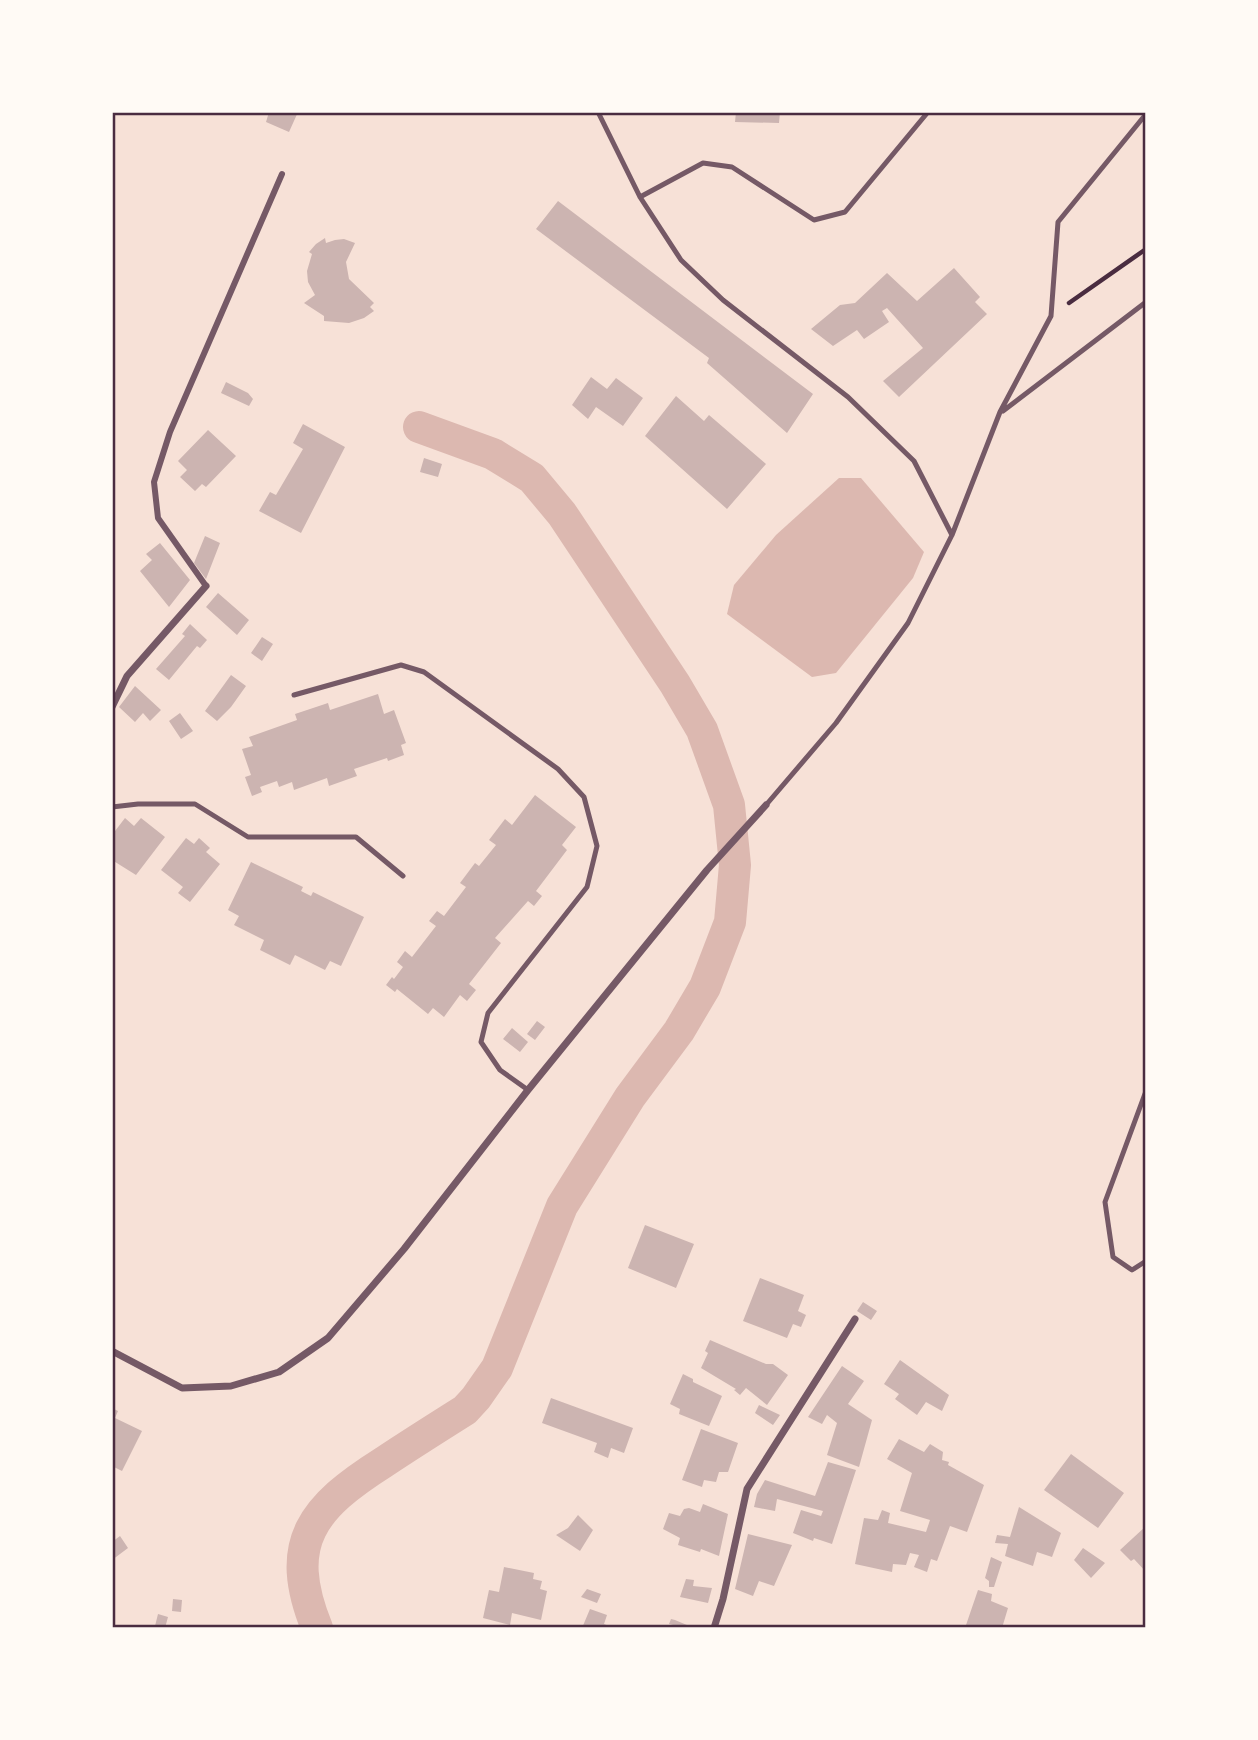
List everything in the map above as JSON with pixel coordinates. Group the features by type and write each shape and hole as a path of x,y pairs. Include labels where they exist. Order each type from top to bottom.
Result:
{"street":[{"path":"112,707 127,676 206,586 158,518 154,482 170,432 282,174"},
{"path":"112,1351 182,1388 231,1386 279,1372 328,1338 404,1249 528,1090 707,870 766,805"},
{"path":"714,1628 747,1489 855,1320"}],"lane":[{"path":"598,112 640,197 681,260 723,300 848,397 914,461 952,535"},
{"path":"640,197 703,163 732,167 814,220 845,212 929,112"},
{"path":"766,805 836,723 908,623 952,535 1000,412 1051,316 1058,222 1146,114"},
{"path":"1000,412 1146,302"},
{"path":"294,695 401,665 424,672 558,769 584,797 597,846 587,887 488,1013 481,1042 500,1070 528,1090"},
{"path":"112,807 195,804 248,837 356,837 403,876"},
{"path":"1146,1091 1105,1202 1112,1257 1132,1270 1146,1261"}],"path":[{"path":"1051,316 1146,248"}],"shaded area":[{"path":"839,478 861,478 924,552 913,578 836,673 812,677 727,614 734,585 776,535"}],"building":[{"path":"269,112 298,112 289,132 266,122"},
{"path":"736,112 780,112 779,123 735,122"},
{"path":"558,201 813,394 787,433 707,363 709,358 536,229"},
{"path":"325,238 326,243 344,239 355,243 346,262 349,279 374,303 370,307 374,311 364,318 349,323 324,321 324,316 304,303 315,295 308,282 307,271 312,254 309,252"},
{"path":"954,268 980,297 975,302 987,314 899,397 883,381 923,348 887,308 882,311 889,322 864,339 857,330 833,346 811,329 840,305 855,303 887,273 917,301"},
{"path":"591,377 607,389 616,378 643,398 623,426 596,407 588,419 572,405"},
{"path":"226,382 248,393 253,399 249,406 221,393"},
{"path":"676,396 704,421 709,415 766,464 727,509 645,436"},
{"path":"303,424 345,447 301,533 259,511 270,492 276,495 303,449 293,443"},
{"path":"208,430 236,456 206,487 202,484 195,491 180,477 187,470 178,461"},
{"path":"424,458 442,464 438,477 420,472"},
{"path":"205,536 220,543 206,579 194,563"},
{"path":"160,543 190,580 169,607 140,571 152,560 146,554"},
{"path":"218,593 249,620 237,635 206,607"},
{"path":"190,624 207,640 200,648 197,646 169,680 156,669 185,636 182,634"},
{"path":"262,637 273,644 262,661 251,653"},
{"path":"231,675 246,686 217,721 205,711"},
{"path":"135,686 161,710 150,721 143,713 135,722 119,707"},
{"path":"378,694 384,714 394,710 406,743 401,745 404,755 354,769 357,776 329,786 327,778 294,790 292,782 279,787 277,781 260,787 262,792 252,796 245,777 251,775 242,749 253,746 249,737 297,720 295,714 328,703 330,710"},
{"path":"180,713 193,731 181,739 169,721"},
{"path":"535,795 576,827 562,845 567,850 536,891 542,896 534,906 528,901 495,938 501,943 469,984 476,990 467,1001 460,995 444,1017 433,1008 428,1014 397,989 395,992 386,985 403,967 397,962 405,951 412,957 436,926 429,921 437,911 444,916 466,887 460,883 475,863 479,866 496,845 489,840 505,819 512,825"},
{"path":"125,818 134,826 141,818 165,837 136,875 112,860 112,835"},
{"path":"186,838 194,844 199,838 210,848 206,852 220,864 190,902 178,893 183,887 161,870"},
{"path":"251,862 303,887 301,891 311,896 313,892 364,917 341,966 330,961 325,970 295,955 290,965 260,950 264,940 234,925 239,916 228,910"},
{"path":"537,1021 545,1027 535,1040 527,1034"},
{"path":"512,1028 528,1042 520,1052 503,1039"},
{"path":"645,1225 694,1244 676,1288 628,1268"},
{"path":"760,1278 804,1295 798,1311 806,1315 801,1327 793,1324 787,1338 743,1321"},
{"path":"863,1302 877,1311 871,1320 857,1311"},
{"path":"710,1340 766,1364 773,1364 788,1375 767,1405 746,1388 740,1395 734,1390 736,1389 701,1368"},
{"path":"900,1360 949,1395 942,1411 926,1402 917,1415 895,1399 899,1394 884,1384"},
{"path":"842,1366 864,1381 848,1404 872,1420 859,1467 827,1455 837,1423 827,1415 822,1424 808,1417"},
{"path":"683,1374 722,1396 709,1426 679,1414 680,1409 670,1404"},
{"path":"551,1398 633,1428 624,1453 611,1448 608,1458 594,1452 597,1443 542,1423"},
{"path":"759,1405 780,1415 773,1425 755,1413"},
{"path":"112,1408 118,1411 115,1418 142,1431 122,1471 112,1466"},
{"path":"701,1429 738,1443 728,1472 719,1472 716,1482 704,1480 702,1487 682,1480"},
{"path":"899,1439 924,1452 930,1444 943,1452 942,1460 949,1462 948,1465 984,1485 967,1532 950,1526 937,1561 931,1559 927,1572 914,1567 919,1555 910,1553 906,1565 893,1564 892,1572 855,1564 864,1518 878,1520 882,1510 890,1513 888,1523 926,1532 930,1520 900,1511 912,1473 887,1459"},
{"path":"1071,1454 1124,1493 1098,1528 1044,1490"},
{"path":"828,1462 856,1470 832,1544 814,1538 813,1541 793,1533 801,1510 821,1516 823,1511 777,1499 775,1511 754,1507 757,1494 765,1480 815,1496"},
{"path":"703,1504 728,1514 719,1556 678,1545 680,1538 663,1529 669,1513 680,1516 684,1509 689,1508 700,1512"},
{"path":"1019,1507 1061,1533 1052,1557 1037,1552 1033,1566 1005,1556 1008,1544 995,1543 997,1535 1010,1537"},
{"path":"578,1515 593,1530 580,1551 556,1535 568,1528"},
{"path":"1146,1526 1146,1572 1134,1559 1131,1561 1120,1550"},
{"path":"748,1534 792,1545 774,1586 759,1581 753,1596 735,1589"},
{"path":"120,1536 128,1548 112,1560 112,1542"},
{"path":"1083,1548 1105,1563 1091,1578 1074,1560"},
{"path":"991,1557 1002,1562 994,1587 989,1587 989,1581 985,1578"},
{"path":"504,1567 534,1573 533,1579 542,1581 540,1589 547,1591 541,1620 512,1613 510,1625 483,1618 489,1590 499,1592"},
{"path":"686,1579 694,1580 693,1586 712,1588 708,1603 680,1597"},
{"path":"587,1589 601,1594 597,1603 581,1597"},
{"path":"978,1590 992,1594 991,1601 1008,1608 1002,1628 965,1628"},
{"path":"173,1599 182,1600 181,1612 172,1611"},
{"path":"590,1609 607,1615 604,1624 614,1628 582,1628"},
{"path":"158,1614 168,1617 165,1628 155,1626"},
{"path":"671,1619 675,1620 694,1628 671,1628"}],"waterway":[{"path":"317,1628 307,1598 303,1572 304,1550 311,1530 322,1512 359,1479 465,1410 497,1368 562,1206 630,1097 679,1031 705,987 730,922 735,865 729,805 702,730 675,684 562,514 532,478 493,454 419,427"}]}
